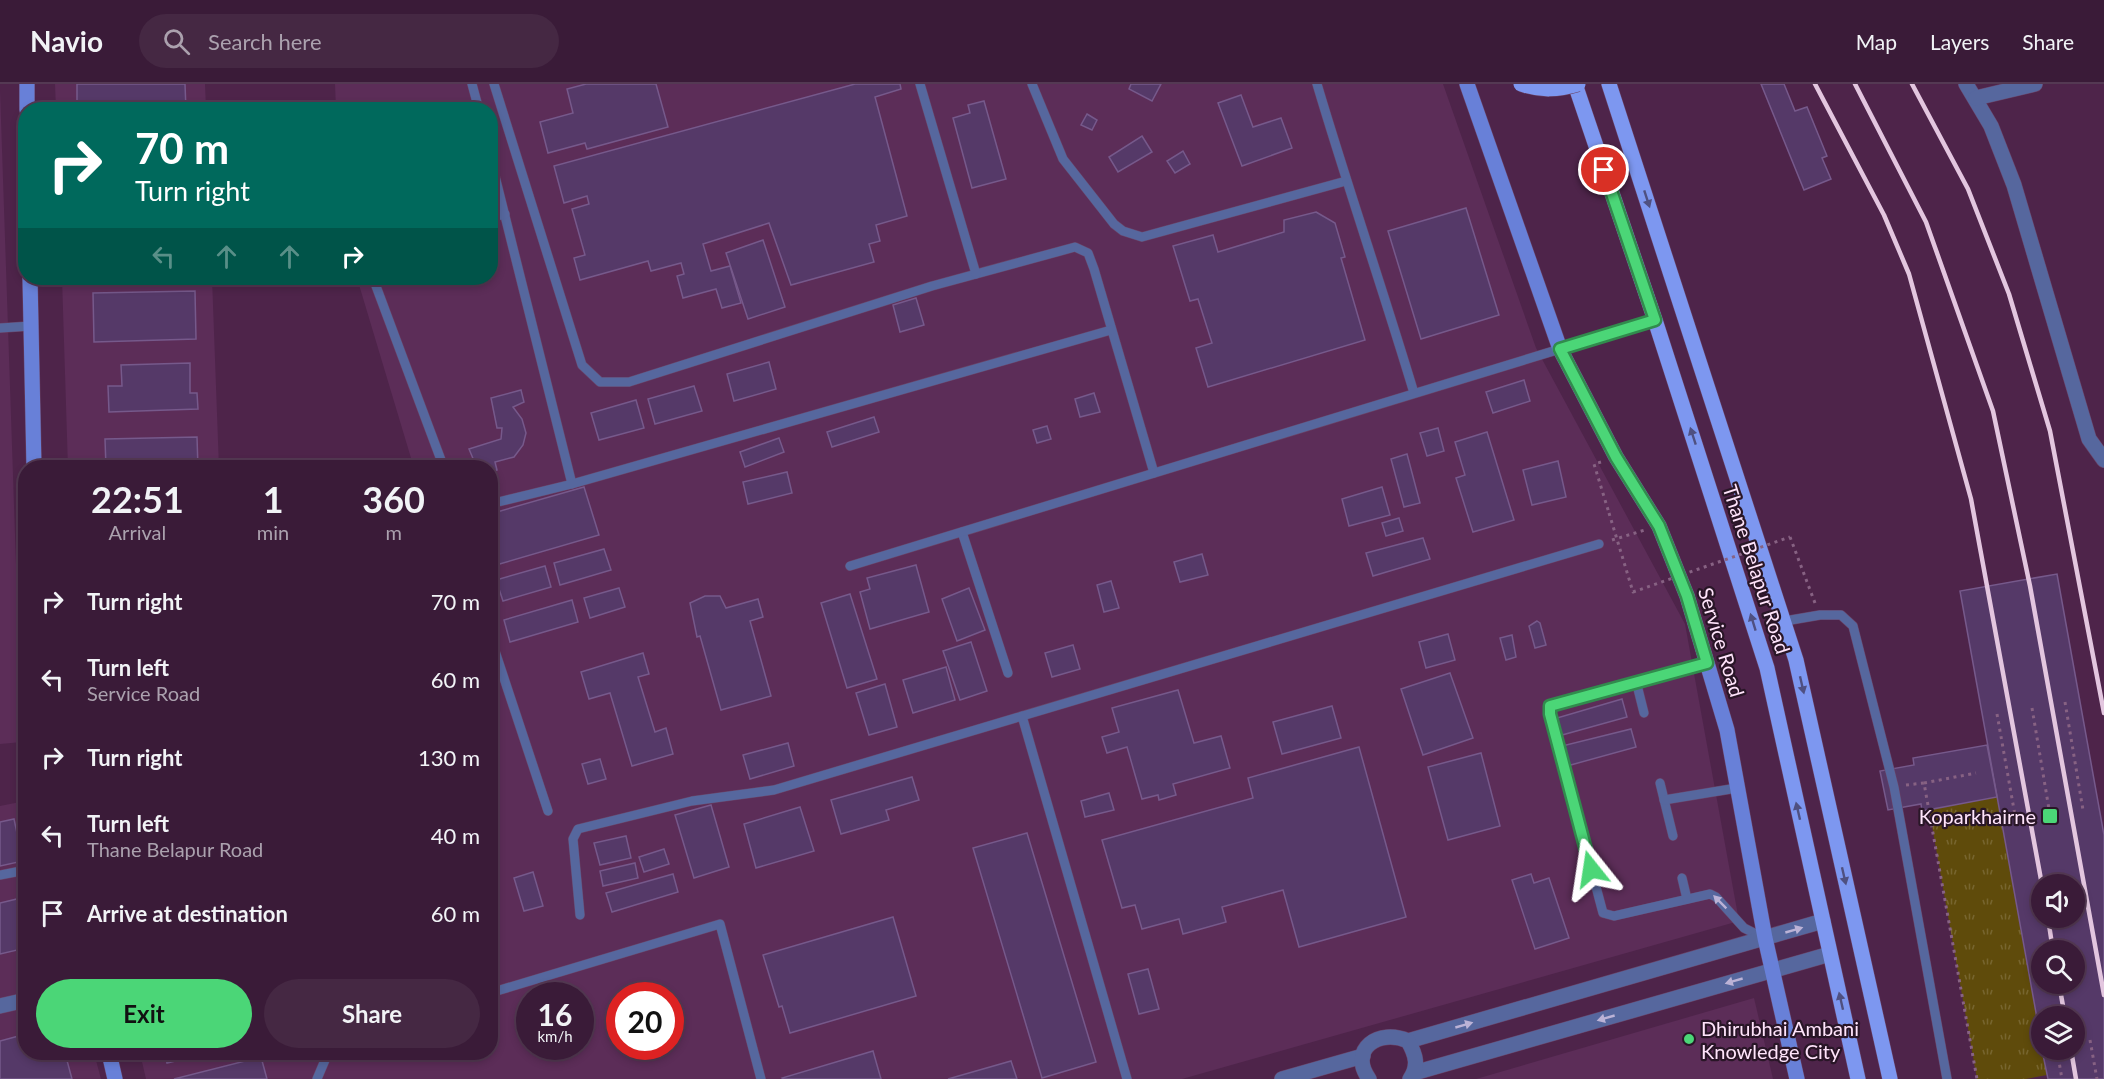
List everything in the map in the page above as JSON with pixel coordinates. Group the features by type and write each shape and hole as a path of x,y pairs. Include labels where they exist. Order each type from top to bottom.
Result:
{"main road":[{"path":"1521,84 1533,88 1558,90 1576,84"},
{"name":"Thane Belapur Road","path":"1576,84 1767,668 1858,1079"},
{"name":"Thane Belapur Road","path":"1609,84 1785,621 1796,660 1890,1079"}],"street":[{"path":"27,84 27,102"},
{"path":"1469,90 1484,84"},
{"path":"1966,84 1991,126 2013,185 2089,439 2104,460"},
{"path":"1976,98 2035,84"},
{"name":"Service Road","path":"1469,90 1560,349 1616,457 1659,526 1687,596 1727,730 1765,938 1797,1079"},
{"path":"30,285 34,460"},
{"path":"1369,1079 1363,1065 1363,1056 1373,1041 1381,1037 1390,1035 1408,1041 1823,921"},
{"path":"1408,1041 1416,1057 1412,1076 1830,954"},
{"path":"0,1006 18,1002"},
{"path":"1282,1079 1363,1056"},
{"path":"111,1060 115,1079"}],"lane":[{"path":"472,84 477,102"},
{"path":"494,84 582,365 600,382 629,382 976,274 1075,247 1088,253 1154,473"},
{"path":"920,84 976,274"},
{"path":"1032,84 1063,159 1114,224 1133,235 1142,237 1346,181"},
{"path":"1317,84 1414,393"},
{"path":"498,187 572,484"},
{"path":"498,216 505,214"},
{"path":"376,285 441,460"},
{"path":"850,566 1655,320"},
{"path":"0,328 31,326"},
{"path":"498,502 572,484 1112,330"},
{"path":"962,532 1008,673"},
{"path":"580,915 573,839 578,829 692,801 774,790 1599,544"},
{"path":"1785,621 1820,615 1841,615 1853,626 1894,788 1947,1079"},
{"path":"498,660 548,811"},
{"path":"1707,663 1554,703 1550,706 1550,714 1603,913 1614,916 1714,895 1744,928 1765,938"},
{"path":"1636,681 1644,713"},
{"path":"1022,716 1126,1079"},
{"path":"1660,783 1672,836"},
{"path":"1664,800 1737,788"},
{"path":"0,875 18,872"},
{"path":"1682,878 1688,899"},
{"path":"498,991 720,924 761,1079"},
{"path":"316,1079 325,1060"}],"path":[{"path":"1594,464 1633,592 1790,537 1811,593"},
{"path":"1599,544 1659,526"},
{"path":"2065,702 2084,810"},
{"path":"2032,708 2050,815"},
{"path":"1997,714 2016,822"},
{"path":"1894,788 1976,773"},
{"path":"1924,783 1977,1079"},
{"path":"2090,1040 2097,1079"},
{"path":"2059,1060 2062,1079"}],"shaded area":[{"path":"55,84 205,84 206,102 56,102"},
{"path":"335,84 1443,84 1536,348 1685,624 1739,921 1182,1079 146,1079 142,1060 498,1060 498,460 412,460 359,285 498,285 498,102 336,102"},
{"path":"0,90 18,623 18,742 0,744"},
{"path":"62,285 212,285 219,460 68,460"},
{"path":"18,802 18,1060 96,1060 101,1079 0,1079 0,806"},
{"name":"Dhirubhai Ambani Knowledge City","path":"1754,998 1773,1079 1476,1079"}],"green space":[{"path":"1997,797 2035,1006 2031,1006 2031,1060 2044,1060 2047,1075 2026,1079 1977,1079 1929,809"}],"building":[{"path":"77,84 185,84 186,102 77,102"},
{"path":"586,84 656,84 668,127 587,149 585,143 548,153 540,122 573,113 567,89"},
{"path":"855,84 900,84 901,89 875,97 907,216 876,225 880,241 869,244 874,262 791,285 769,223 703,244 711,271 730,266 741,303 722,308 716,289 683,298 677,276 684,274 681,263 651,271 648,261 580,280 574,258 585,255 572,209 589,204 587,196 564,203 554,166"},
{"path":"1131,84 1161,84 1152,101 1129,89"},
{"path":"1761,84 1784,84 1795,111 1807,107 1827,156 1822,158 1831,179 1804,190"},
{"path":"1241,95 1253,127 1281,118 1292,148 1242,166 1218,103"},
{"path":"984,101 1006,179 972,188 953,118 970,113 968,105"},
{"path":"1087,114 1097,120 1092,130 1081,125"},
{"path":"1142,136 1152,152 1118,172 1109,157"},
{"path":"1183,151 1190,164 1175,173 1167,161"},
{"path":"1466,208 1499,315 1421,339 1388,231"},
{"path":"1316,212 1335,223 1345,257 1341,258 1365,340 1208,387 1196,348 1212,343 1198,299 1190,301 1173,246 1213,235 1218,252 1284,232 1284,220"},
{"path":"763,240 785,307 748,319 726,253"},
{"path":"195,291 196,339 94,342 93,293"},
{"path":"916,298 924,325 900,332 893,305"},
{"path":"769,362 776,389 734,401 727,374"},
{"path":"190,363 190,393 197,393 198,409 109,412 108,386 122,386 121,365"},
{"path":"1524,380 1530,401 1493,413 1486,392"},
{"path":"694,386 702,411 655,424 648,399"},
{"path":"521,390 524,402 513,407 522,419 526,433 523,445 514,457 498,461 474,460 469,449 501,439 502,428 497,428 491,398"},
{"path":"1094,393 1100,412 1080,417 1075,399"},
{"path":"636,400 644,428 599,440 591,413"},
{"path":"874,417 879,432 832,447 827,432"},
{"path":"1047,426 1051,439 1037,443 1033,430"},
{"path":"1438,428 1444,451 1427,456 1420,433"},
{"path":"1487,432 1514,520 1473,532 1456,478 1465,475 1455,442"},
{"path":"197,437 198,460 106,460 105,439"},
{"path":"779,438 784,452 745,467 740,452"},
{"path":"1407,454 1420,503 1404,507 1391,459"},
{"path":"1558,461 1566,497 1532,505 1523,470"},
{"path":"787,472 792,493 748,504 743,482"},
{"path":"584,487 599,535 498,564 498,512"},
{"path":"1382,487 1390,515 1349,526 1342,499"},
{"path":"1399,518 1403,531 1386,536 1382,523"},
{"path":"1423,538 1430,559 1373,576 1366,553"},
{"path":"604,549 611,570 560,585 554,563"},
{"path":"1202,554 1208,575 1180,582 1174,562"},
{"path":"916,565 929,612 870,629 860,592 870,589 867,578"},
{"path":"545,566 551,587 503,601 498,579"},
{"name":"Koparkhairne","path":"2057,574 2104,835 2104,1079 2048,1079 2044,1060 2085,1060 2085,1006 2035,1006 2033,994 2085,994 2085,940 2031,940 2031,985 1960,591"},
{"path":"1111,581 1119,608 1104,612 1097,585"},
{"path":"619,588 625,607 590,618 584,598"},
{"path":"969,588 985,630 957,641 942,599"},
{"path":"850,594 877,679 847,688 821,603"},
{"path":"705,596 720,596 726,608 758,599 763,617 750,621 771,696 721,710 700,636 697,637 690,603"},
{"path":"572,600 578,622 510,642 504,620"},
{"path":"1537,621 1540,623 1546,645 1535,648 1529,626"},
{"path":"1448,634 1455,660 1426,668 1419,642"},
{"path":"1512,635 1516,657 1506,660 1500,638"},
{"path":"971,642 987,691 960,700 943,651"},
{"path":"1073,645 1080,669 1052,677 1045,653"},
{"path":"643,653 649,674 638,677 655,732 666,728 673,754 632,766 610,693 589,699 581,672"},
{"path":"946,667 955,700 913,713 903,680"},
{"path":"1450,673 1473,738 1423,755 1401,689"},
{"path":"885,684 897,727 869,735 856,693"},
{"path":"1178,690 1194,743 1221,736 1230,768 1173,784 1176,795 1159,800 1158,795 1142,799 1127,747 1107,753 1102,737 1119,732 1112,708"},
{"path":"1622,699 1627,717 1562,735 1557,718"},
{"path":"1332,706 1341,738 1282,754 1273,722"},
{"path":"1631,729 1636,747 1567,766 1562,746"},
{"path":"788,743 794,766 750,779 743,755"},
{"path":"1987,745 1997,797 1922,811 1921,804 1888,810 1880,771 1914,765 1913,758"},
{"path":"1359,747 1406,917 1299,947 1283,890 1222,907 1226,922 1183,934 1179,919 1142,929 1135,905 1122,908 1102,840 1253,798 1248,778"},
{"path":"1481,753 1500,826 1448,840 1428,767"},
{"path":"600,759 606,779 588,784 582,764"},
{"path":"912,777 919,800 886,810 889,820 841,834 831,800"},
{"path":"1109,793 1114,810 1085,817 1081,801"},
{"path":"711,805 729,867 694,878 675,815"},
{"path":"800,807 814,851 756,868 744,824"},
{"path":"14,819 18,838 18,862 0,866 0,822"},
{"path":"1027,833 1096,1062 1042,1078 973,848"},
{"path":"626,836 631,858 600,865 594,843"},
{"path":"664,849 669,864 644,872 639,857"},
{"path":"635,863 638,878 603,886 600,871"},
{"path":"533,872 543,906 524,911 514,878"},
{"path":"673,874 678,892 612,912 606,893"},
{"path":"1531,874 1534,883 1549,878 1569,938 1535,949 1512,880"},
{"path":"18,899 18,950 0,954 0,903"},
{"path":"893,917 916,996 790,1033 782,1006 779,1007 763,955"},
{"path":"1148,969 1159,1009 1139,1014 1128,974"},
{"path":"18,1036 18,1060 67,1060 72,1079 0,1079 0,1041"},
{"path":"873,1051 881,1079 782,1078"},
{"path":"249,1060 262,1060 267,1079 174,1079"},
{"path":"1011,1061 1017,1079 948,1079"}],"railway":[{"path":"1815,84 1884,215 1909,274 1971,499 2040,874"},
{"path":"1855,84 1926,222 1993,411 2030,586 2104,995"},
{"path":"1912,84 1968,189 2009,294 2050,431 2104,713"},
{"path":"2050,928 2051,940"},
{"path":"2061,994 2063,1006"},
{"path":"2073,1060 2076,1079"}],"place":[{"name":"Koparkhairne","path":"2050,816"},
{"name":"Dhirubhai Ambani Knowledge City","path":"1689,1039"}],"route":[{"path":"1591,869 1550,714 1550,706 1554,703 1707,663 1687,596 1659,526 1616,457 1560,349 1655,320 1604,170"}]}
